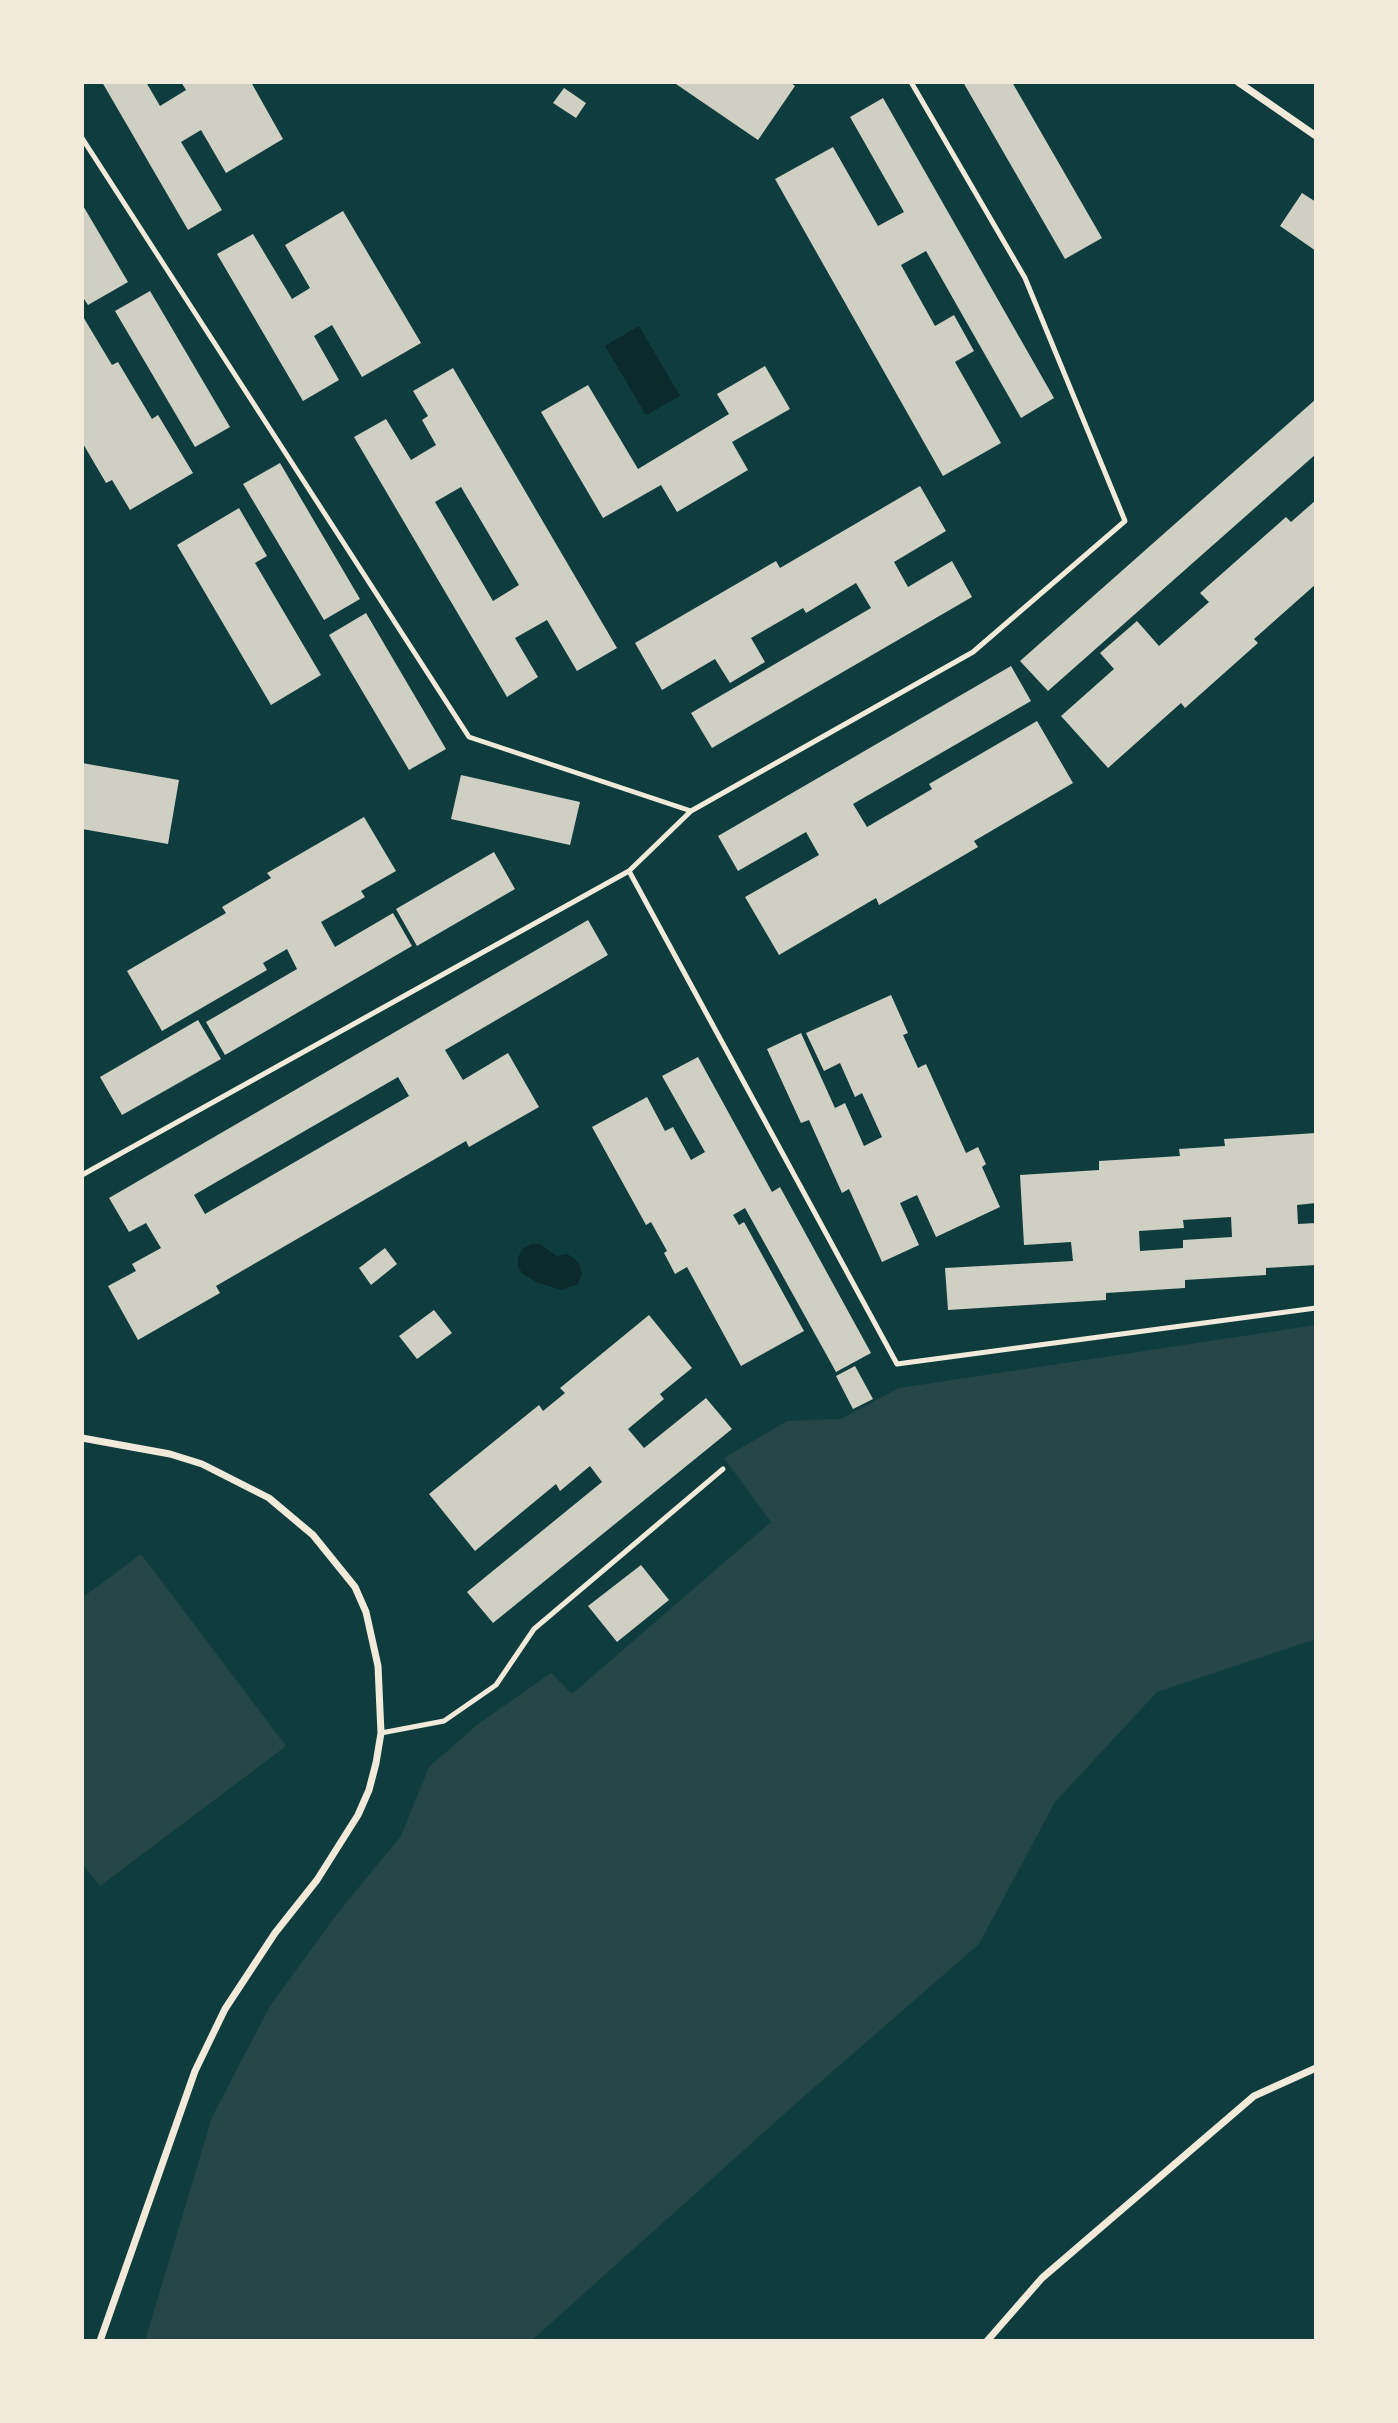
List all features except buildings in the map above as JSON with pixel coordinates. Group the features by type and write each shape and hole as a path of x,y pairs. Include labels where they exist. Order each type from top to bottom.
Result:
{"street":[{"path":"1238,82 1316,136"},
{"path":"82,1438 170,1454 202,1464 269,1498 313,1535 355,1587 366,1612 378,1666 381,1733 374,1772 358,1815 317,1880 275,1933 225,2010 195,2071 100,2341"},
{"path":"987,2341 1042,2278 1254,2096 1316,2068"}],"lane":[{"path":"82,1175 629,871 691,811 973,652 1125,521 1025,278 911,82"},
{"path":"82,138 469,737 691,811"},
{"path":"629,871 897,1364 1316,1308"},
{"path":"381,1733 444,1721 496,1685 534,1629 723,1469"}],"shaded area":[{"path":"639,326 680,396 646,415 605,346"},
{"path":"531,1244 540,1244 557,1256 567,1254 575,1259 582,1273 578,1284 562,1290 538,1283 523,1274 518,1267 518,1258 522,1249"},
{"path":"1316,1325 1316,1639 1157,1692 1055,1802 979,1944 802,2098 531,2341 145,2341 212,2117 270,2006 337,1914 401,1836 429,1767 478,1724 551,1673 572,1694 771,1522 724,1458 787,1421 841,1419 899,1388"},
{"path":"141,1554 286,1746 100,1886 82,1863 82,1598"}]}
